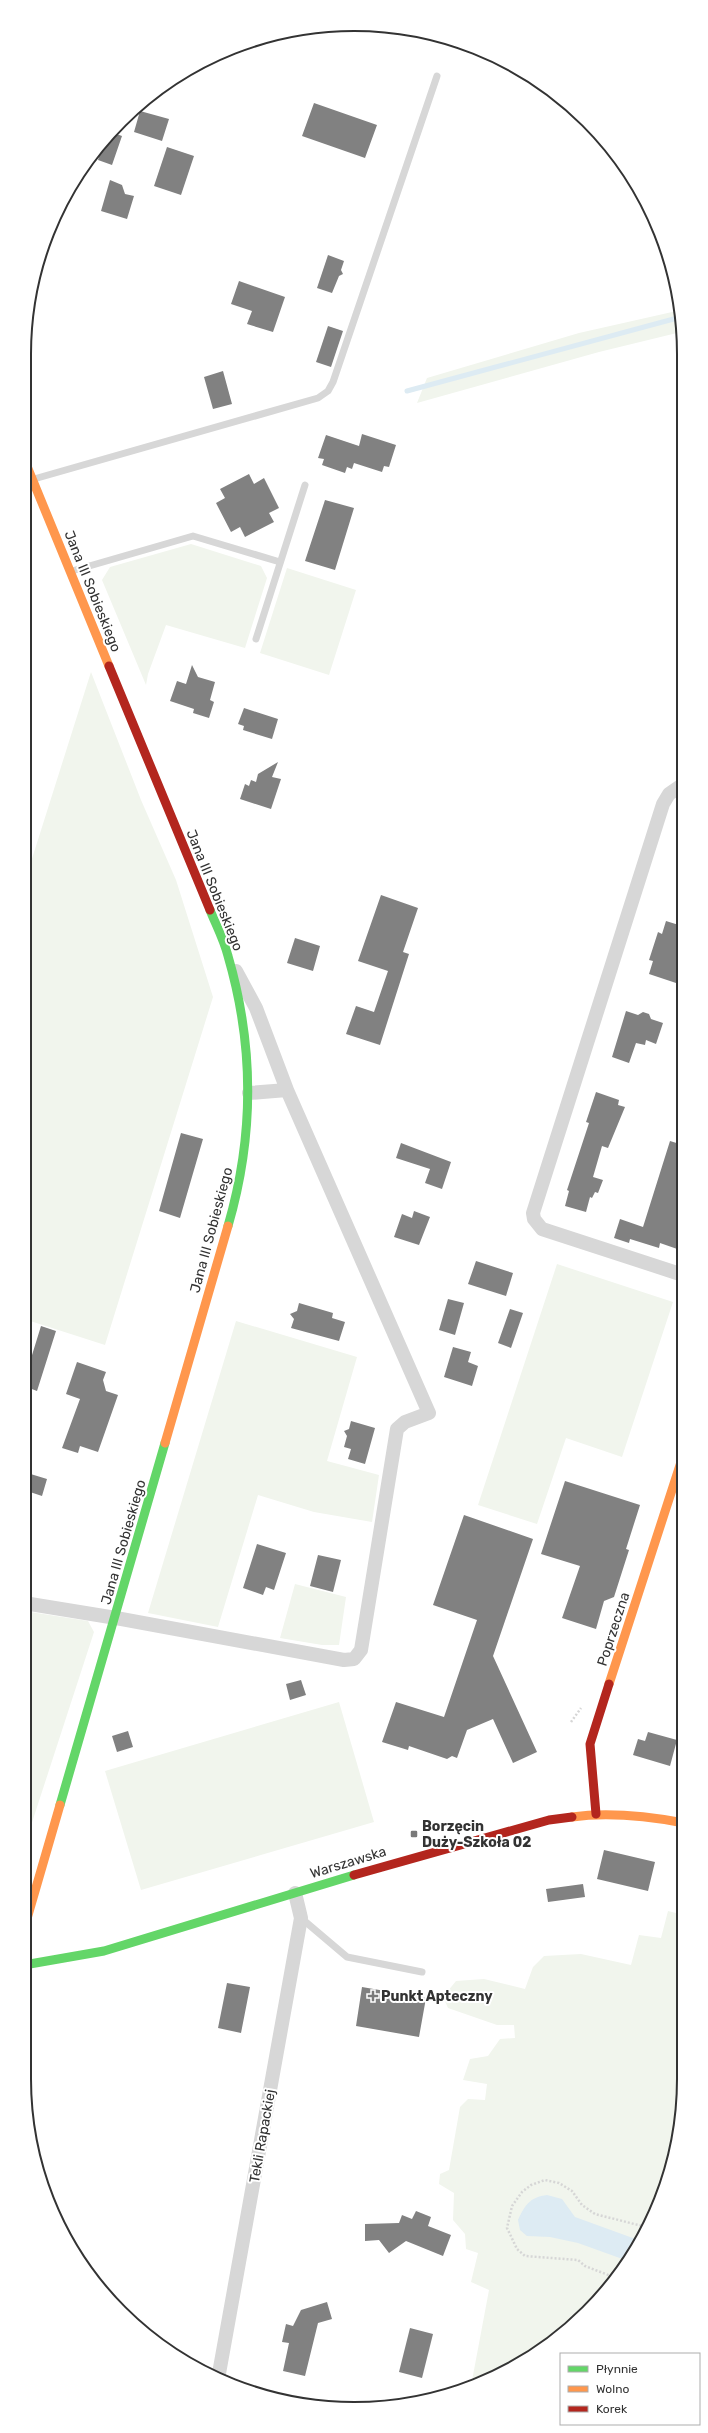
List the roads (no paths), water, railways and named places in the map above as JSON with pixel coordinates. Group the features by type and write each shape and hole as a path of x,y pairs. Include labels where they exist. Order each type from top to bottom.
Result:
{"main road":[{"name":"Jana III Sobieskiego","path":"31,1905 116,1618 237,1197 246,1144 250,1093 244,1033 228,955 32,480"},
{"name":"Poprzeczna","path":"596,1814 591,1776 590,1744 677,1475"},
{"name":"Warszawska","path":"31,1962 104,1951 482,1837 549,1820 596,1814 659,1818 677,1822"}],"street":[{"path":"677,788 669,794 664,804 533,1214 534,1220 542,1228 677,1273"},
{"path":"31,1604 116,1618 344,1660 354,1659 361,1650 397,1429 405,1422 430,1413 287,1090 256,1008 228,955"},
{"path":"250,1093 287,1090"},
{"name":"Tekli Rapackiej","path":"219,2372 301,1918 294,1893"}],"lane":[{"path":"32,480 318,398 328,391 333,382 437,76"},
{"path":"256,639 305,485"},
{"path":"70,571 193,536 280,562"},
{"path":"301,1918 347,1957 422,1972"}],"waterway":[{"path":"407,391 675,319"}],"place":[{"name":"Borzęcin Duży-Szkoła 02","path":"414,1834"},
{"name":"Punkt Apteczny","path":"373,1996"}]}
